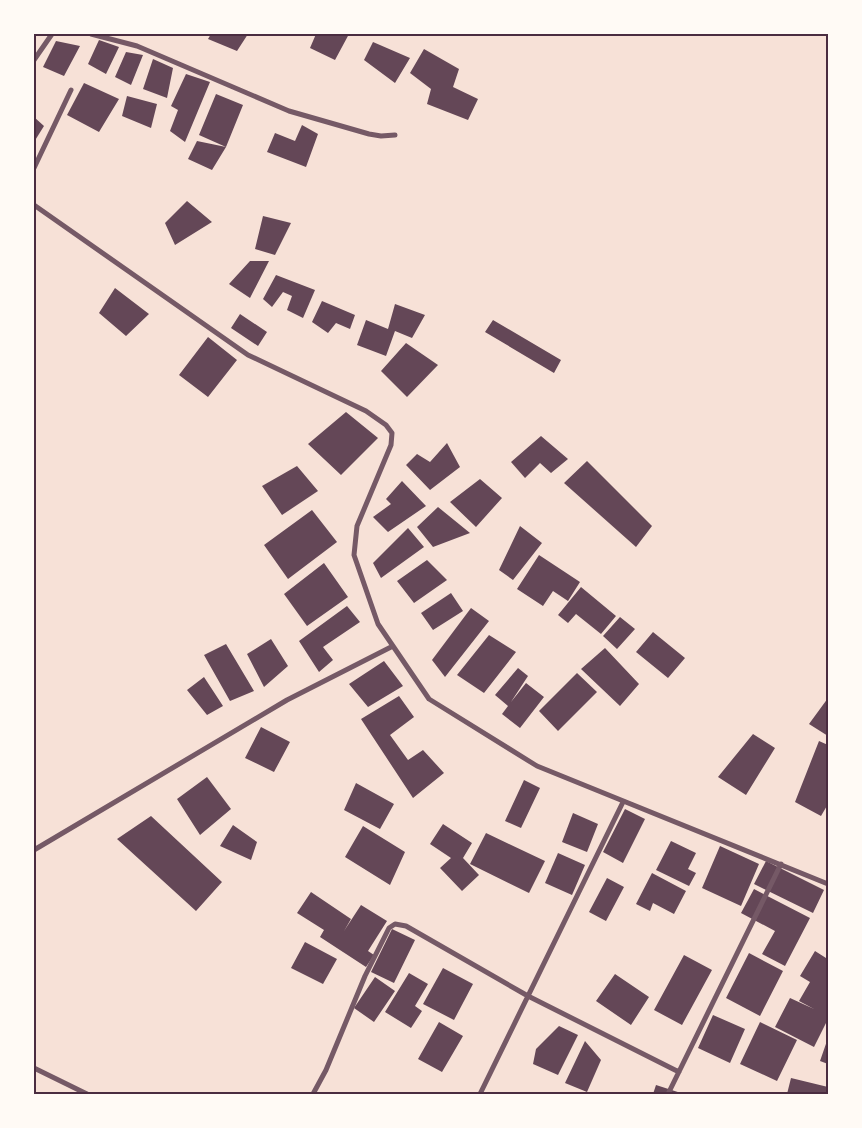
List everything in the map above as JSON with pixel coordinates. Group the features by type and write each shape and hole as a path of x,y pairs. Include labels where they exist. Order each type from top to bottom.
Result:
{"street":[{"path":"34,60 52,34"},
{"path":"91,34 137,46 289,110 369,134 380,136 395,134"},
{"path":"34,168 71,90"},
{"path":"34,205 248,355 366,411 386,425 392,433 391,445 356,526 354,555 378,624 429,699 537,766 828,884"},
{"path":"34,850 288,700 393,646"},
{"path":"480,1094 623,802"},
{"path":"668,1094 781,864"},
{"path":"313,1094 326,1070 366,976 389,928 395,924 406,926 528,996 679,1072"},
{"path":"34,1068 87,1094"}],"building":[{"path":"211,34 248,34 237,51 208,39"},
{"path":"316,34 349,34 335,60 310,48"},
{"path":"99,40 119,47 106,74 88,64"},
{"path":"56,41 80,46 64,76 43,67"},
{"path":"373,42 410,58 395,83 364,60"},
{"path":"424,49 459,69 453,87 478,99 468,120 427,104 431,89 410,73"},
{"path":"126,52 143,55 131,85 115,77"},
{"path":"153,59 173,68 167,98 143,89"},
{"path":"186,74 210,82 185,142 170,131 178,110 171,106"},
{"path":"84,83 119,99 99,132 67,115"},
{"path":"216,94 243,105 226,147 199,135"},
{"path":"127,96 157,104 151,128 122,116"},
{"path":"34,117 44,126 34,142"},
{"path":"302,125 318,134 306,167 267,152 275,133 295,141"},
{"path":"197,141 226,147 212,170 188,159"},
{"path":"187,201 212,222 175,245 165,223"},
{"path":"263,216 291,223 275,255 255,249"},
{"path":"250,261 269,261 250,298 229,284"},
{"path":"276,275 315,290 303,318 287,310 292,296 283,292 272,307 263,299"},
{"path":"115,288 149,314 126,336 99,313"},
{"path":"322,301 355,315 350,329 336,323 328,333 312,322"},
{"path":"395,304 425,315 412,338 395,331 386,356 357,345 366,320 388,329"},
{"path":"240,314 267,332 258,346 231,328"},
{"path":"493,320 561,360 554,373 485,332"},
{"path":"208,337 237,360 208,397 179,375"},
{"path":"406,343 438,365 407,397 381,371"},
{"path":"346,412 378,438 341,475 308,444"},
{"path":"541,436 568,459 551,473 540,463 525,478 511,462"},
{"path":"447,443 460,467 430,490 406,465 417,454 430,462"},
{"path":"587,461 652,526 636,547 564,483"},
{"path":"297,466 318,491 282,515 262,486"},
{"path":"480,479 502,498 476,527 450,502"},
{"path":"402,481 426,506 388,532 373,517 391,504 386,499"},
{"path":"438,507 470,533 433,547 417,527"},
{"path":"312,510 337,542 288,579 264,545"},
{"path":"520,526 542,543 513,580 499,570"},
{"path":"408,528 424,547 381,578 373,563"},
{"path":"539,555 580,582 568,601 553,591 543,606 517,589"},
{"path":"427,560 447,580 414,603 397,581"},
{"path":"324,563 348,597 307,626 284,594"},
{"path":"581,587 616,616 601,634 576,614 568,623 558,615"},
{"path":"451,593 463,611 433,630 421,613"},
{"path":"347,606 360,622 323,647 333,660 319,672 299,641"},
{"path":"471,608 489,621 445,677 432,660"},
{"path":"620,617 635,629 617,649 603,636"},
{"path":"653,632 685,658 668,678 636,652"},
{"path":"489,635 516,652 484,693 457,675"},
{"path":"271,639 288,666 264,687 247,654"},
{"path":"226,644 254,691 230,701 204,655"},
{"path":"605,648 639,684 620,706 581,669"},
{"path":"384,661 403,686 368,707 349,684"},
{"path":"518,668 528,676 511,702 526,683 544,697 520,728 502,714 508,706 495,695"},
{"path":"577,673 597,692 558,731 539,711"},
{"path":"204,677 223,706 207,715 187,690"},
{"path":"399,696 414,717 390,735 408,760 423,750 444,773 413,798 361,719"},
{"path":"828,698 828,736 809,724"},
{"path":"261,727 290,742 274,772 245,758"},
{"path":"753,734 775,748 746,795 718,777"},
{"path":"819,741 828,745 828,804 821,816 795,802"},
{"path":"207,777 231,809 200,835 177,799"},
{"path":"524,780 540,788 521,828 505,821"},
{"path":"356,783 394,804 380,829 344,810"},
{"path":"625,809 645,819 623,863 603,852"},
{"path":"573,813 598,824 587,852 562,842"},
{"path":"151,816 222,882 196,911 117,839"},
{"path":"443,824 472,843 463,858 479,875 462,891 440,868 451,858 430,844"},
{"path":"233,825 257,842 251,860 220,846"},
{"path":"363,826 405,852 390,885 345,857"},
{"path":"486,833 545,861 529,893 470,864"},
{"path":"671,841 696,853 688,869 696,873 689,886 656,870"},
{"path":"720,846 759,864 741,906 702,888"},
{"path":"558,853 585,865 572,895 545,883"},
{"path":"766,861 824,890 813,913 754,884"},
{"path":"652,873 686,891 674,914 653,903 650,911 636,904"},
{"path":"607,878 624,887 606,921 589,912"},
{"path":"754,889 810,918 785,966 762,954 775,931 741,913"},
{"path":"311,892 351,919 344,931 361,905 387,921 368,951 374,955 366,967 320,937 324,930 297,913"},
{"path":"392,929 415,940 394,983 371,972"},
{"path":"305,942 337,959 323,984 291,968"},
{"path":"815,951 826,958 828,954 828,1012 826,1016 828,1019 814,1047 775,1027 790,998 814,1009 799,1001 810,982 800,976"},
{"path":"749,953 783,971 760,1016 726,998"},
{"path":"684,955 712,970 682,1025 654,1010"},
{"path":"443,968 473,984 454,1020 423,1004"},
{"path":"409,973 428,984 415,1006 422,1011 411,1028 385,1012"},
{"path":"615,974 649,997 631,1025 596,1001"},
{"path":"375,977 395,991 374,1022 354,1008"},
{"path":"713,1015 745,1029 730,1063 698,1048"},
{"path":"439,1022 463,1036 442,1072 418,1059"},
{"path":"760,1022 797,1040 777,1081 740,1064"},
{"path":"559,1026 578,1035 558,1075 533,1064 536,1049"},
{"path":"828,1038 828,1064 820,1061"},
{"path":"585,1041 601,1060 587,1092 565,1083"},
{"path":"791,1078 828,1087 828,1094 787,1094"},
{"path":"656,1085 684,1094 653,1094"}]}
